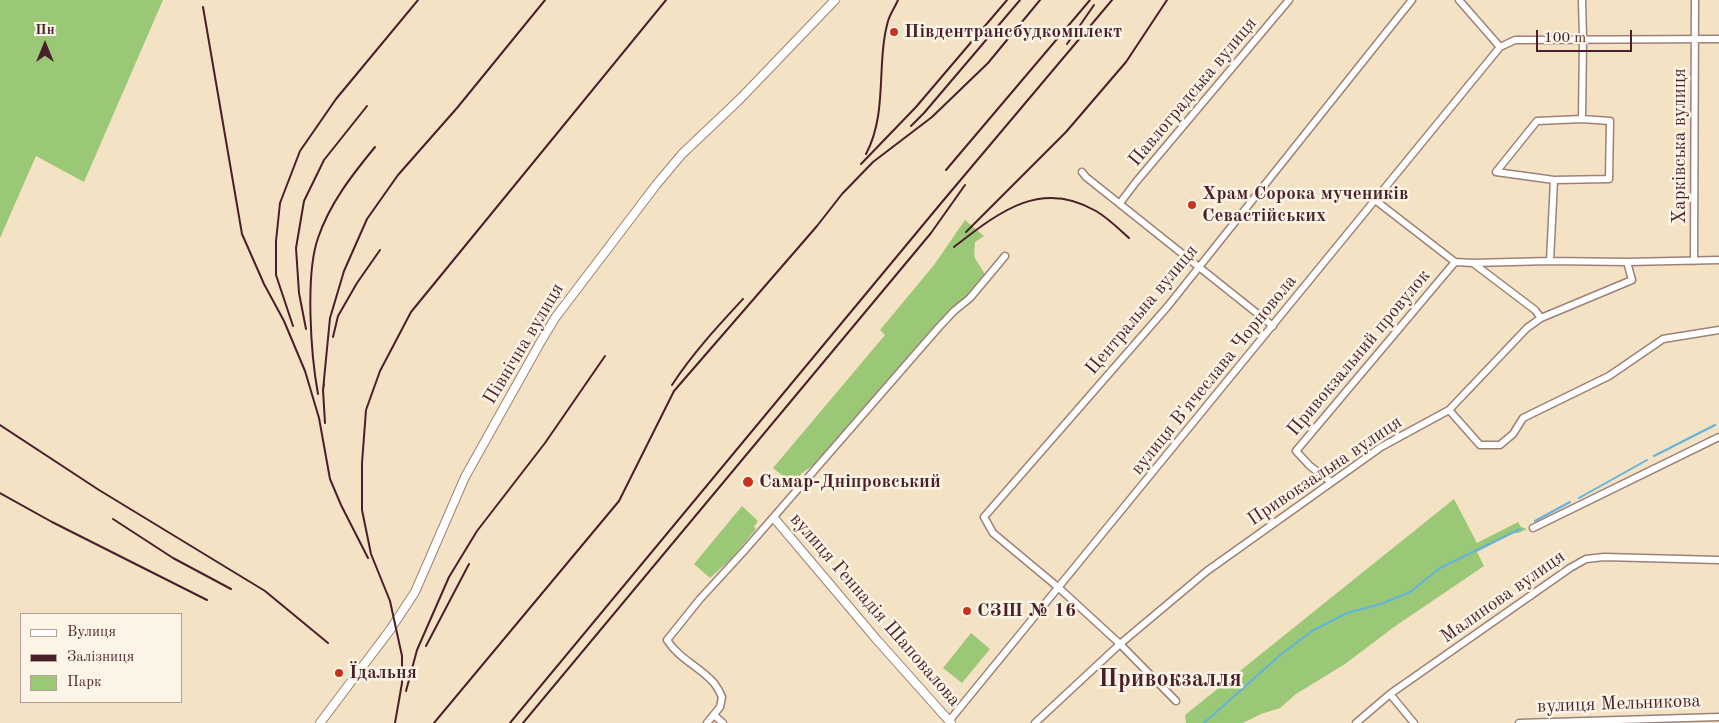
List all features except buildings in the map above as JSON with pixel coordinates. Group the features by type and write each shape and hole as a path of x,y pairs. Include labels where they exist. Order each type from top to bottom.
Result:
{"street":[{"name":"Північна вулиця","path":"320,723 390,630 415,592 465,477 555,318 656,185 682,154 740,99 834,0"},
{"name":"Павлоградська вулиця","path":"1120,204 1136,182 1289,0"},
{"name":"Центральна вулиця","path":"1059,588 993,533 984,517 1162,313 1412,0"},
{"path":"1459,0 1500,47 1515,40 1719,38"},
{"path":"1582,0 1582,119"},
{"name":"Харківська вулиця","path":"1694,261 1695,0"},
{"name":"вулиця В'ячеслава Чорновола","path":"950,722 1500,47"},
{"path":"1582,119 1610,121 1609,179 1554,180 1496,172 1537,121 1582,119"},
{"path":"1082,172 1273,326"},
{"path":"1550,261 1554,180"},
{"path":"1375,200 1455,262 1473,264 1550,261 1719,260"},
{"path":"707,723 720,707 722,697 714,683 683,658 667,640 700,598 774,518 939,327 970,298 1006,256"},
{"name":"Привокзальний провулок","path":"1331,482 1310,466 1296,450 1455,262"},
{"name":"Привокзальна вулиця","path":"1035,723 1120,644 1207,571 1381,447 1449,410 1527,328 1541,318 1632,280 1627,262"},
{"path":"1473,264 1535,310 1541,318"},
{"path":"1449,410 1480,445 1500,445 1513,434 1524,418 1609,376 1663,339 1719,330"},
{"path":"1533,528 1719,437"},
{"name":"вулиця Геннадія Шаповалова","path":"774,518 883,647 950,722"},
{"name":"Малинова вулиця","path":"1356,723 1390,694 1570,568 1586,559 1604,557 1719,560"},
{"path":"1059,588 1120,644 1176,701"},
{"path":"1390,694 1414,723"},
{"path":"714,715 723,723"},
{"name":"вулиця Мельникова","path":"1519,723 1719,717"}],"green space":[{"path":"0,0 163,0 84,182 36,156 0,238"},
{"path":"965,220 984,236 975,242 974,254 985,275 973,292 932,332 818,462 802,473 793,484 773,468 885,335 880,330 934,265"},
{"path":"1454,499 1477,543 1518,522 1521,527 1527,529 1514,533 1477,552 1484,566 1394,627 1345,664 1296,694 1280,708 1261,714 1243,723 1186,723 1185,715"},
{"path":"742,506 758,521 754,527 756,529 731,559 710,578 694,564"},
{"path":"971,633 990,649 962,683 943,668"}],"waterway":[{"path":"1654,456 1715,425"},
{"path":"1579,498 1647,460"},
{"path":"1535,521 1570,502"},
{"path":"1204,723 1279,656 1312,631 1347,613 1381,604 1410,592 1440,568 1520,529"}],"railway":[{"path":"293,326 276,275 276,241 280,203 300,151 336,99 418,0"},
{"path":"323,390 330,318 344,271 367,219 398,175 457,108 545,0"},
{"path":"395,723 402,683 402,656 390,601 371,554 362,510 362,463 366,410 380,371 411,312 666,0"},
{"path":"866,154 877,122 885,37 889,18 898,0"},
{"path":"861,164 916,107 1007,0"},
{"path":"911,126 1020,0"},
{"path":"434,723 619,501 674,391 817,226 842,194 873,162 932,117 988,63 1040,0"},
{"path":"946,170 1090,0"},
{"path":"510,723 1112,0"},
{"path":"966,232 1066,132 1126,62 1167,0"},
{"path":"1067,44 1094,5"},
{"path":"203,7 242,234 264,284 284,321 305,371 319,418 330,479 368,558"},
{"path":"306,329 299,293 296,248 304,201 324,160 367,106"},
{"path":"318,394 311,338 310,294 314,254 323,225 335,201 375,147"},
{"path":"523,723 931,233 965,185"},
{"path":"954,247 987,222 1020,204 1038,199 1056,198 1076,202 1096,211 1129,238"},
{"path":"333,337 338,316 357,283 380,250"},
{"path":"672,385 697,351 743,299"},
{"path":"406,691 417,650 449,577 477,531 545,443 605,356"},
{"path":"324,384 325,423"},
{"path":"0,425 99,490 265,591 328,643"},
{"path":"0,493 52,522 207,600"},
{"path":"113,519 173,558 231,589"},
{"path":"426,646 469,564"}],"place":[{"name":"Південтрансбудкомплект","path":"894,32"},
{"name":"Храм Сорока мучеників Севастійських","path":"1192,205"},
{"name":"Самар-Дніпровський","path":"748,482"},
{"name":"СЗШ № 16","path":"967,611"},
{"name":"Їдальня","path":"339,673"}],"district":[{"name":"Привокзалля","path":"1170,680"}]}
